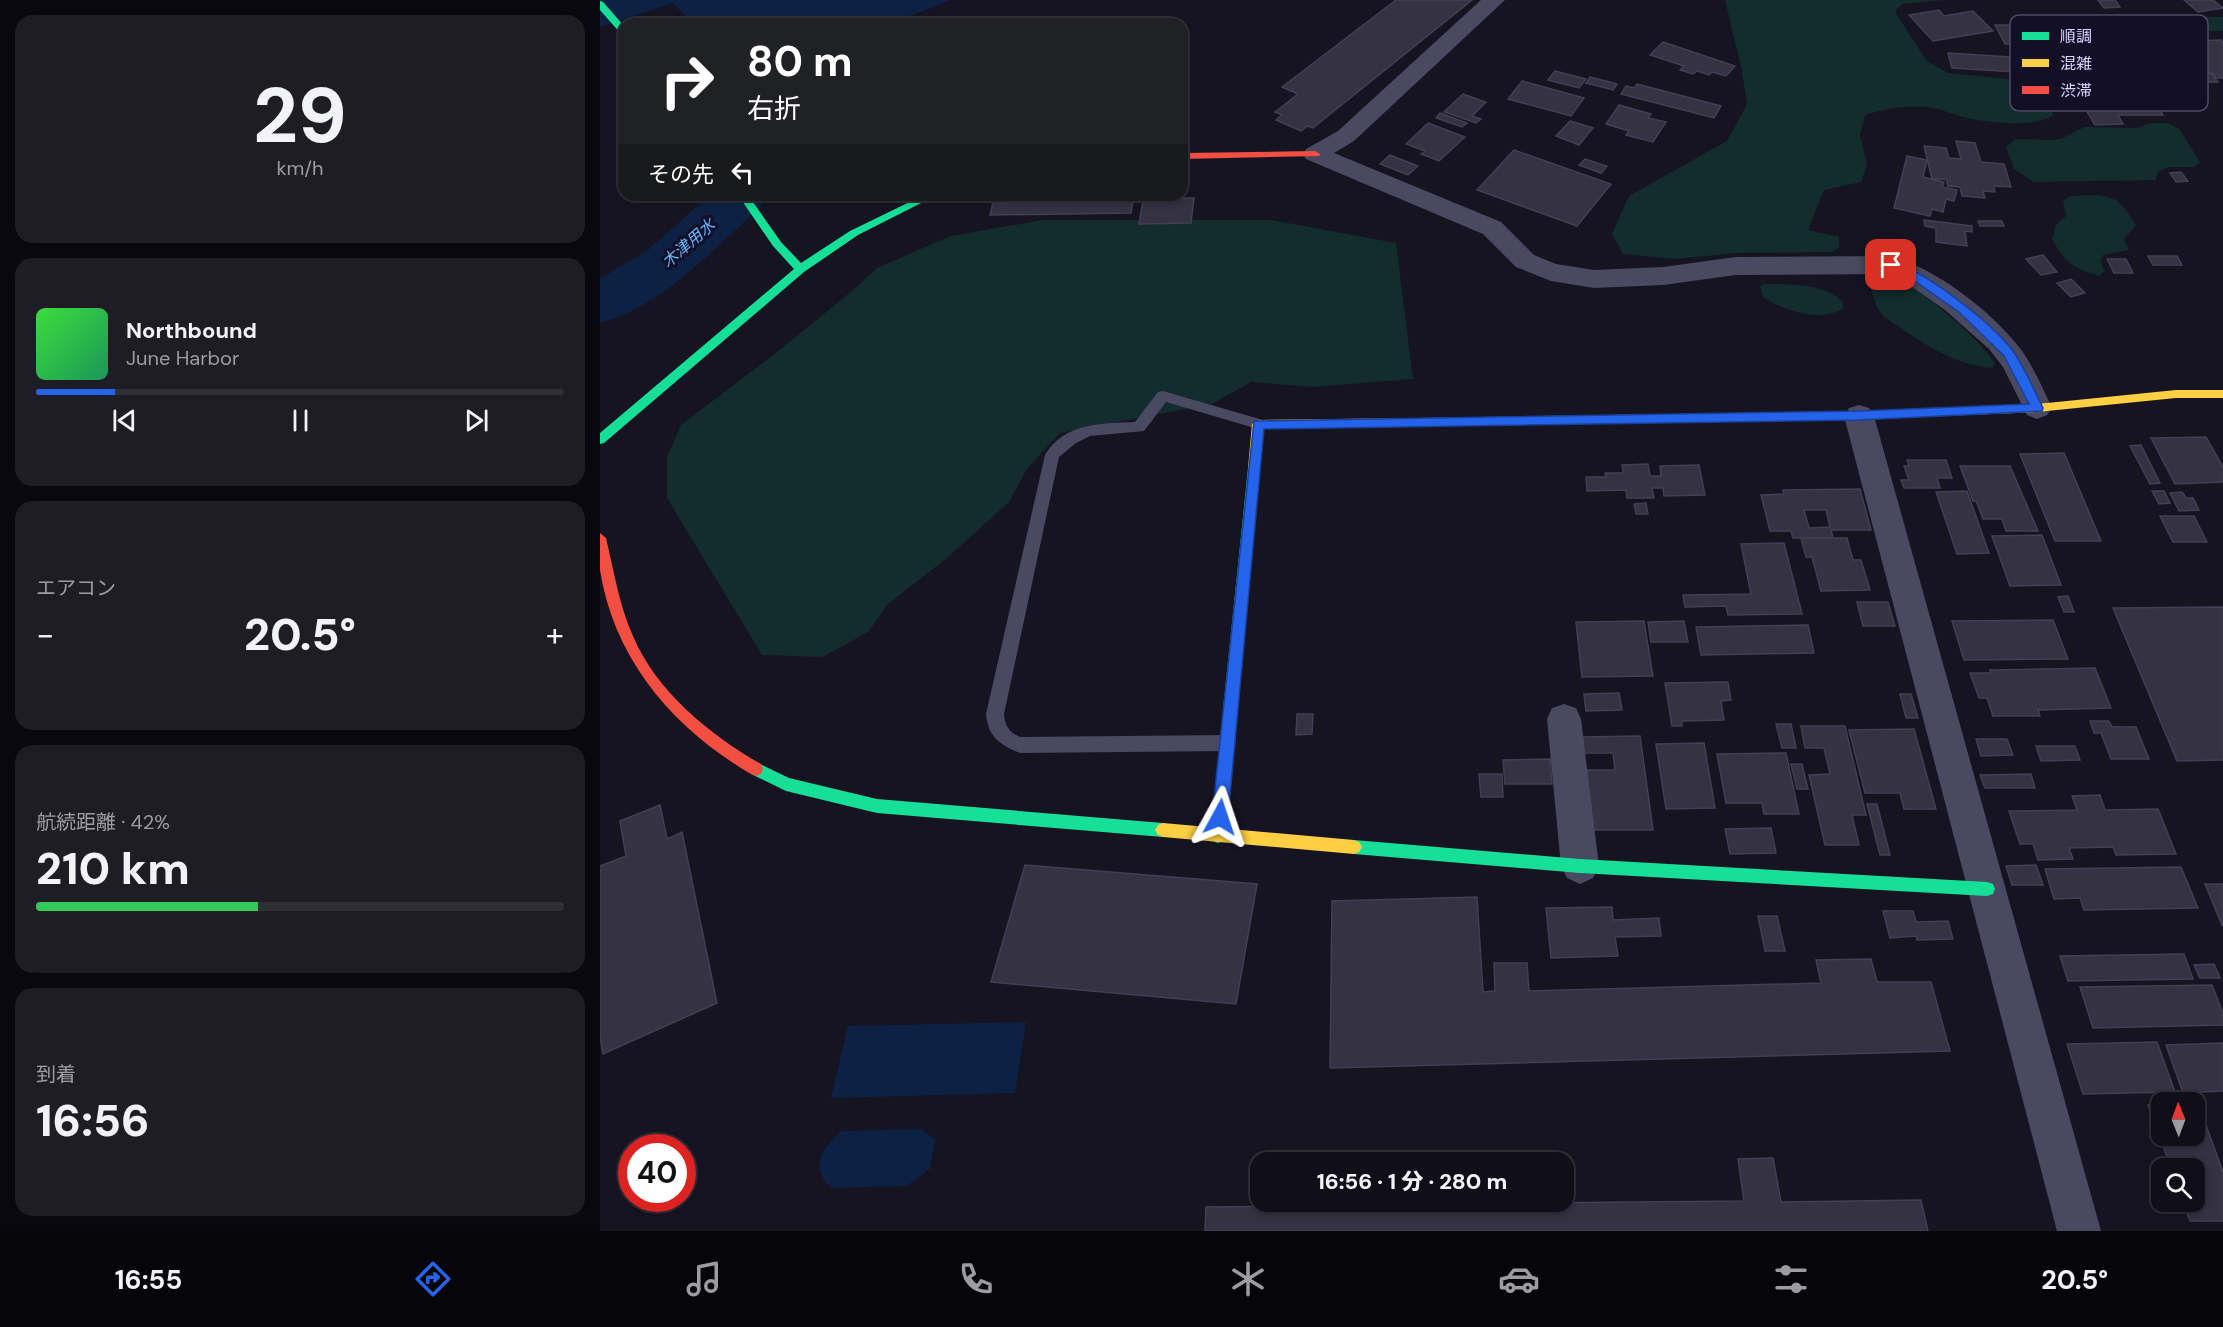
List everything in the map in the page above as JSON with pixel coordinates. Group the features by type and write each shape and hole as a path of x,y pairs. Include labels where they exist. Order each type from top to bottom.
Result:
{"street":[{"path":"1315,154 1346,136 1494,0"},
{"path":"600,4 618,25"},
{"path":"1188,156 1315,154 1492,228 1524,261 1551,272 1594,279 1663,276 1736,266 1891,265 1907,270 1963,310 2008,354 2037,408"},
{"path":"747,201 777,244 800,270"},
{"path":"600,440 800,270 854,233 920,201"},
{"path":"1218,836 1258,424 1859,416 2037,408 2176,394 2223,394"},
{"path":"1859,416 2079,1231"},
{"path":"600,538 614,600 631,648 674,707 728,754 786,784 877,806 1218,836 1580,866 1987,889"},
{"path":"1564,719 1580,866"}],"lane":[{"path":"1227,743 1020,745 1008,741 1000,734 996,728 995,714 1052,455 1075,436 1098,428 1139,427 1163,396 1258,424"}],"green space":[{"path":"1725,0 1944,0 1902,4 1895,12 1927,61 1948,73 2010,79 2010,111 2052,111 2053,115 2036,122 2000,123 1968,118 1928,107 1911,106 1865,115 1860,136 1867,164 1861,182 1824,190 1808,230 1839,237 1839,248 1832,252 1738,253 1674,259 1623,254 1612,234 1629,196 1727,141 1747,104 1742,71"},
{"path":"2208,17 2223,17 2223,31 2208,31"},
{"path":"2149,123 2169,123 2179,129 2200,162 2194,167 2168,167 2158,172 2155,180 2034,182 2014,169 2006,147 2016,139 2052,140 2063,138 2085,127 2138,128"},
{"path":"2096,195 2111,198 2120,203 2136,225 2124,239 2129,250 2103,255 2100,261 2105,271 2099,276 2071,264 2061,254 2052,239 2056,225 2066,216 2063,201 2070,196"},
{"path":"1043,220 1271,220 1396,243 1413,379 1314,387 1251,382 1212,404 1060,433 1027,469 1009,502 947,558 888,604 868,632 823,657 762,655 667,498 667,457 681,425 772,356 877,268 951,236"},
{"path":"1872,273 1900,278 1923,294 1979,343 1995,364 1992,368 1962,362 1935,350 1884,317 1877,308 1867,277"},
{"path":"1764,284 1806,286 1826,291 1843,302 1843,308 1825,315 1792,311 1764,298 1760,286"}],"water":[{"path":"600,0 951,0 905,18 687,18 673,3 627,18 618,18 618,21 600,27"},
{"path":"1026,1022 1015,1093 831,1098 848,1026"},
{"path":"922,1129 935,1140 930,1169 907,1186 831,1188 824,1180 820,1165 821,1158 829,1144 842,1131"}],"building":[{"path":"1396,0 1472,0 1313,128 1308,126 1301,131 1276,120 1282,115 1275,112 1298,94 1282,87"},
{"path":"2098,0 2115,0 2120,7 2104,8"},
{"path":"2184,0 2213,0 2223,8 2198,12"},
{"path":"1939,10 1944,16 1973,11 1993,31 1933,41 1909,15"},
{"path":"1995,25 2010,25 2010,44 2005,44"},
{"path":"2208,40 2221,40 2223,43 2223,78 2216,78 2213,73 2208,73"},
{"path":"1663,42 1735,66 1726,76 1712,72 1709,75 1697,71 1693,74 1680,70 1684,66 1650,55"},
{"path":"1948,53 2010,57 2010,72 1952,68"},
{"path":"1555,71 1586,79 1579,88 1548,80"},
{"path":"2208,74 2212,74 2218,82 2208,82"},
{"path":"1590,77 1617,84 1613,90 1586,83"},
{"path":"1522,81 1584,98 1571,116 1508,99"},
{"path":"1637,84 1721,106 1714,118 1621,94 1626,86 1634,88"},
{"path":"1463,94 1486,102 1472,116 1481,119 1476,123 1444,112"},
{"path":"1619,105 1651,114 1648,118 1666,122 1653,142 1626,135 1629,131 1606,124"},
{"path":"2087,111 2161,111 2163,115 2118,115 2123,124 2095,125"},
{"path":"1440,113 1467,123 1462,127 1436,118"},
{"path":"1570,121 1593,128 1579,145 1556,136"},
{"path":"1428,123 1465,137 1439,161 1421,154 1425,151 1406,144"},
{"path":"1956,141 1975,143 1981,162 2004,164 2011,187 1994,186 1995,192 1983,191 1985,198 1962,196 1960,187 1948,186 1946,179 1932,179 1924,146 1946,148 1949,158 1961,159"},
{"path":"1514,150 1611,184 1577,226 1477,190"},
{"path":"1390,155 1418,166 1408,175 1380,164"},
{"path":"1907,156 1927,160 1923,177 1944,182 1942,187 1957,190 1954,201 1946,199 1943,212 1932,209 1930,216 1894,208"},
{"path":"1585,159 1607,166 1601,173 1579,165"},
{"path":"2181,172 2188,181 2176,182 2170,173"},
{"path":"1188,198 1194,198 1191,223 1139,224 1143,201 1188,201"},
{"path":"1008,201 1133,201 1131,213 990,215 993,203 1007,203"},
{"path":"1924,220 1972,226 1972,232 1965,231 1967,246 1936,242 1936,228 1925,226"},
{"path":"1978,221 2002,221 2004,226 1980,226"},
{"path":"2043,255 2057,272 2041,275 2026,259"},
{"path":"2148,256 2177,256 2182,265 2153,265"},
{"path":"2107,259 2126,259 2133,273 2114,273"},
{"path":"2071,279 2085,293 2071,297 2057,283"},
{"path":"2206,437 2223,467 2223,482 2175,484 2151,438"},
{"path":"2141,445 2160,483 2150,484 2130,446"},
{"path":"2064,453 2101,541 2055,541 2020,454"},
{"path":"1907,460 1946,460 1952,478 1937,478 1940,488 1904,488 1901,480 1909,480 1904,466 1909,466"},
{"path":"1648,464 1650,476 1661,476 1660,466 1699,465 1705,495 1664,496 1663,488 1652,488 1654,498 1627,498 1626,490 1587,491 1586,477 1606,477 1605,473 1623,473 1622,465"},
{"path":"1960,466 2010,466 2038,531 2006,531 2002,519 1983,519 1976,501 1973,501"},
{"path":"1860,489 1871,530 1831,530 1833,538 1793,538 1791,531 1770,531 1761,495 1784,494 1783,490","holes":["1804,510 1826,510 1830,527 1809,528"]},
{"path":"1967,491 1989,553 1957,554 1936,492"},
{"path":"2152,491 2164,491 2170,503 2159,504"},
{"path":"2182,492 2186,498 2193,498 2199,510 2179,511 2170,493"},
{"path":"1646,503 1648,514 1636,514 1634,504"},
{"path":"2160,516 2194,516 2207,542 2173,542"},
{"path":"2042,535 2061,585 2010,586 1992,536"},
{"path":"1801,538 1847,538 1853,560 1861,560 1870,590 1821,591 1812,557 1806,557"},
{"path":"1784,543 1802,614 1728,615 1726,606 1685,607 1683,595 1751,594 1741,544"},
{"path":"2068,596 2074,612 2064,612 2058,597"},
{"path":"1857,602 1888,602 1895,626 1863,626"},
{"path":"2223,607 2223,760 2177,761 2113,608"},
{"path":"2053,620 2068,659 1964,660 1952,621"},
{"path":"1644,621 1653,676 1582,677 1576,622"},
{"path":"1684,621 1688,642 1651,642 1648,622"},
{"path":"1808,625 1814,653 1701,655 1696,627"},
{"path":"2095,668 2111,708 2038,710 2040,716 1993,716 1987,698 1979,698 1970,673 1991,673 1990,670"},
{"path":"1728,682 1731,700 1721,701 1724,720 1682,721 1682,726 1672,726 1665,683"},
{"path":"1619,693 1622,710 1586,711 1584,694"},
{"path":"1900,694 1911,694 1918,718 1906,718"},
{"path":"1297,714 1313,714 1312,734 1296,735"},
{"path":"2090,721 2109,721 2112,727 2136,727 2149,759 2111,759 2101,733 2094,733"},
{"path":"1776,724 1791,724 1796,748 1782,748"},
{"path":"1801,726 1845,726 1866,815 1852,815 1859,845 1825,845 1809,775 1830,774 1824,748 1805,748"},
{"path":"1914,729 1936,809 1904,809 1900,793 1865,793 1849,730"},
{"path":"1640,736 1653,830 1592,830 1586,770 1615,770 1613,753 1584,753 1582,737"},
{"path":"1976,739 2007,739 2013,755 1981,756"},
{"path":"1704,743 1715,808 1666,809 1656,744"},
{"path":"2036,746 2075,746 2080,760 2041,761"},
{"path":"1786,753 1799,814 1764,814 1762,803 1726,803 1717,754"},
{"path":"1550,759 1552,784 1505,784 1503,760"},
{"path":"1791,764 1802,764 1808,789 1797,789"},
{"path":"1479,774 1502,774 1503,797 1481,797"},
{"path":"2031,774 2035,788 1985,788 1980,775"},
{"path":"2100,795 2105,810 2158,809 2176,854 2116,855 2113,847 2069,848 2073,859 2038,860 2033,844 2020,844 2009,811 2077,810 2072,796"},
{"path":"1867,804 1877,804 1890,855 1880,855"},
{"path":"660,805 667,839 682,832 717,1003 603,1054 600,1036 600,866 626,856 620,821"},
{"path":"1771,828 1776,853 1730,854 1725,829"},
{"path":"1025,865 1257,884 1236,1004 991,982"},
{"path":"2036,865 2043,885 2012,885 2006,866"},
{"path":"2181,867 2198,908 2084,910 2080,898 2054,899 2045,869"},
{"path":"2205,884 2223,884 2223,925 2222,925"},
{"path":"1477,897 1483,992 1495,991 1494,963 1527,963 1529,991 1821,983 1816,960 1871,959 1877,982 1931,982 1950,1051 1330,1068 1332,901"},
{"path":"1612,907 1613,920 1659,918 1661,936 1615,937 1618,956 1551,958 1546,908"},
{"path":"1883,911 1913,911 1916,922 1948,921 1953,939 1917,940 1916,936 1890,938"},
{"path":"1758,916 1777,916 1785,951 1765,951"},
{"path":"2184,954 2193,979 2068,981 2060,956"},
{"path":"2214,964 2220,978 2200,978 2194,965"},
{"path":"2212,985 2223,1013 2223,1025 2093,1028 2080,987"},
{"path":"2157,1042 2175,1092 2083,1094 2067,1044"},
{"path":"2223,1043 2223,1091 2183,1092 2166,1045"},
{"path":"2205,1122 2223,1172 2223,1221 2190,1221 2187,1212 2205,1212 2205,1158 2167,1158 2163,1146 2205,1146"},
{"path":"1773,1158 1781,1202 1921,1200 1928,1231 1205,1231 1206,1207 1250,1207 1250,1212 1574,1212 1574,1203 1744,1201 1738,1159"}],"waterway":[{"name":"木津用水","path":"600,304 667,263 734,201"}],"traffic: fast":[{"path":"600,4 618,25"},
{"path":"747,201 777,244 800,269"},
{"path":"600,440 800,269 854,233 920,201"},
{"path":"1418,422 1873,415"},
{"path":"1218,836 1254,468"},
{"path":"756,769 786,784 877,806 1163,830"},
{"path":"1354,847 1580,866 1987,889"}],"traffic: slow":[{"path":"1873,415 2037,408 2176,394 2223,394"},
{"path":"1254,468 1258,424 1418,422"},
{"path":"1163,830 1354,847"}],"traffic: jam":[{"path":"1188,156 1315,154"},
{"path":"600,538 621,624 643,667 670,702 702,733 756,769"}],"route":[{"path":"1220,817 1258,424 1859,416 2037,408 2024,379 2008,354 1963,310 1907,270 1891,265"}]}
